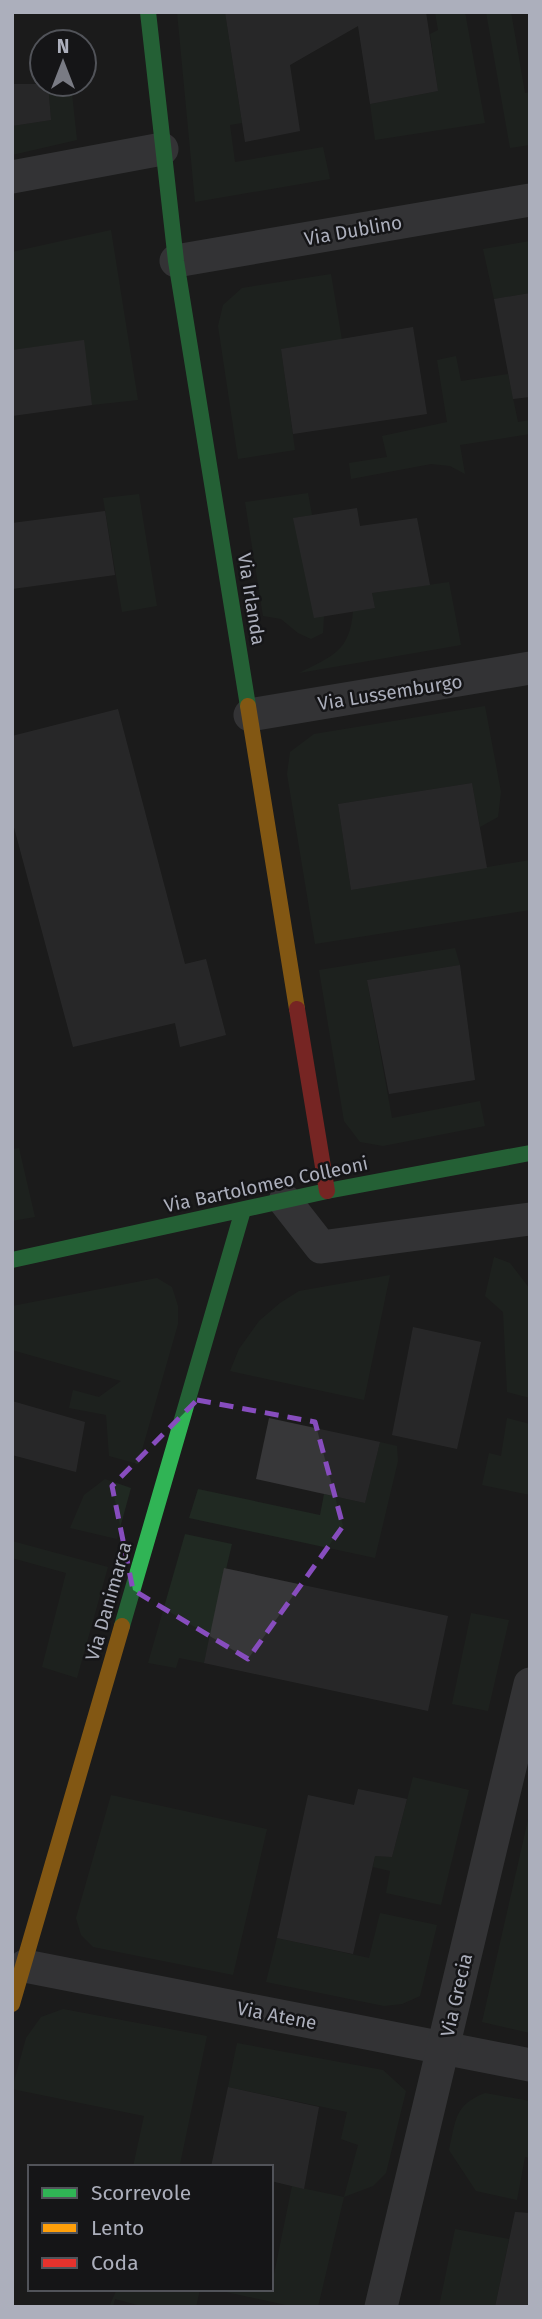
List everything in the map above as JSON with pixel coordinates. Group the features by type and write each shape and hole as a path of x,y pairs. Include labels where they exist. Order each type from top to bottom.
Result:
{"street":[{"name":"Via Irlanda","path":"148,12 176,261 327,1191"},
{"path":"12,177 162,149"},
{"name":"Via Dublino","path":"176,261 530,200"},
{"name":"Via Lussemburgo","path":"250,715 530,668"},
{"name":"Via Bartolomeo Colleoni","path":"12,1260 327,1191 530,1153"},
{"path":"285,1201 321,1247 530,1219"},
{"name":"Via Danimarca","path":"12,2004 243,1210"},
{"name":"Via Grecia","path":"381,2307 530,1684"},
{"name":"Via Atene","path":"25,1965 530,2066"}],"highlighted area":[{"path":"197,1400 315,1422 343,1526 248,1659 133,1590 112,1486"}],"shaded area":[{"path":"177,12 225,12 242,123 230,125 235,162 323,147 330,179 195,202"},
{"path":"435,12 465,12 485,123 375,140 370,104 438,91 430,34 438,30"},
{"path":"486,12 511,12 525,93 530,92 530,145 510,148"},
{"path":"49,98 72,98 77,140 12,155 12,126 51,120"},
{"path":"111,230 138,400 92,405 83,341 12,350 12,252"},
{"path":"530,241 530,293 494,299 483,249"},
{"path":"331,274 342,340 281,349 295,450 238,459 218,326 223,305 242,288"},
{"path":"456,356 461,381 508,374 518,422 530,420 530,434 460,445 465,474 450,466 431,464 351,479 349,463 387,457 382,436 447,422 437,360"},
{"path":"308,493 312,515 294,518 324,616 323,633 311,639 298,633 281,619 263,616 245,502"},
{"path":"139,494 157,606 122,612 103,498"},
{"path":"449,582 461,645 299,673 337,651 348,636 353,611 375,608 372,593"},
{"path":"485,706 501,792 498,817 480,827 472,783 338,804 351,890 530,860 530,910 315,944 287,774 290,752 314,734"},
{"path":"455,948 460,965 367,980 392,1118 480,1101 485,1126 383,1146 360,1142 344,1121 319,970"},
{"path":"19,1148 35,1217 12,1221 12,1149"},
{"path":"494,1257 510,1263 530,1289 530,1398 507,1392 503,1312 485,1296"},
{"path":"390,1275 364,1400 230,1371 239,1349 259,1321 299,1291"},
{"path":"157,1278 172,1287 178,1306 178,1324 138,1464 109,1456 106,1415 69,1408 73,1390 99,1397 121,1381 12,1350 12,1306"},
{"path":"507,1418 530,1424 530,1495 482,1485 489,1453 501,1456"},
{"path":"380,1442 397,1446 398,1461 375,1558 189,1518 198,1489 320,1515 324,1494 365,1503"},
{"path":"105,1479 131,1488 117,1539 70,1528 84,1495"},
{"path":"185,1534 232,1544 204,1663 179,1658 176,1668 148,1663"},
{"path":"12,1541 108,1567 77,1678 42,1667 66,1573 12,1558"},
{"path":"471,1613 509,1620 488,1711 452,1704"},
{"path":"413,1777 469,1790 441,1905 386,1893 390,1871 373,1867 375,1856 392,1857"},
{"path":"111,1795 267,1829 233,1975 93,1947 81,1935 76,1918"},
{"path":"530,1811 530,2033 482,2022"},
{"path":"380,1913 437,1925 420,1996 402,2004 384,2006 266,1982 277,1938 369,1958"},
{"path":"63,2009 207,2036 180,2164 184,2165 133,2165 144,2116 12,2089 26,2038 41,2017"},
{"path":"237,2043 383,2070 406,2091 386,2173 373,2186 344,2197 358,2145 341,2139 347,2112 228,2087"},
{"path":"485,2093 530,2101 530,2158 525,2157 517,2200 476,2191 449,2150 455,2122 462,2108"},
{"path":"292,2186 344,2197 318,2307 295,2307 226,2292 273,2291 273,2279"},
{"path":"455,2229 509,2239 495,2307 439,2307"},
{"path":"116,2291 200,2291 196,2307 145,2307 115,2299 113,2307 109,2307"}],"building":[{"path":"225,12 426,12 438,91 370,104 358,26 290,65 300,131 245,142"},
{"path":"12,84 28,84 28,98 49,98 51,120 12,126"},
{"path":"530,293 530,397 513,399 494,299"},
{"path":"413,327 427,414 293,434 281,349"},
{"path":"84,340 92,405 12,416 12,350"},
{"path":"357,508 360,526 417,518 430,585 372,593 375,608 314,618 293,518"},
{"path":"105,511 115,575 12,589 12,523"},
{"path":"118,709 185,964 206,959 226,1035 180,1047 175,1023 73,1047 12,820 12,736"},
{"path":"472,783 487,868 351,890 338,804"},
{"path":"460,965 475,1080 389,1094 367,980"},
{"path":"413,1327 481,1342 457,1449 392,1435"},
{"path":"12,1401 85,1422 76,1472 12,1455"},
{"path":"269,1418 380,1442 365,1503 256,1479"},
{"path":"224,1568 448,1616 428,1711 204,1663"},
{"path":"358,1789 407,1799 392,1857 375,1856 353,1954 277,1938 308,1795 354,1805"},
{"path":"228,2087 319,2107 304,2189 273,2181 273,2165 211,2165"},
{"path":"515,2212 530,2213 530,2307 495,2307"}],"traffic: fast":[{"path":"148,12 176,261 248,706"},
{"path":"12,1260 327,1191 530,1153"},
{"path":"122,1626 243,1210"}],"traffic: slow":[{"path":"248,706 297,1009"},
{"path":"12,2004 122,1626"}],"traffic: jam":[{"path":"297,1009 327,1191"}]}
